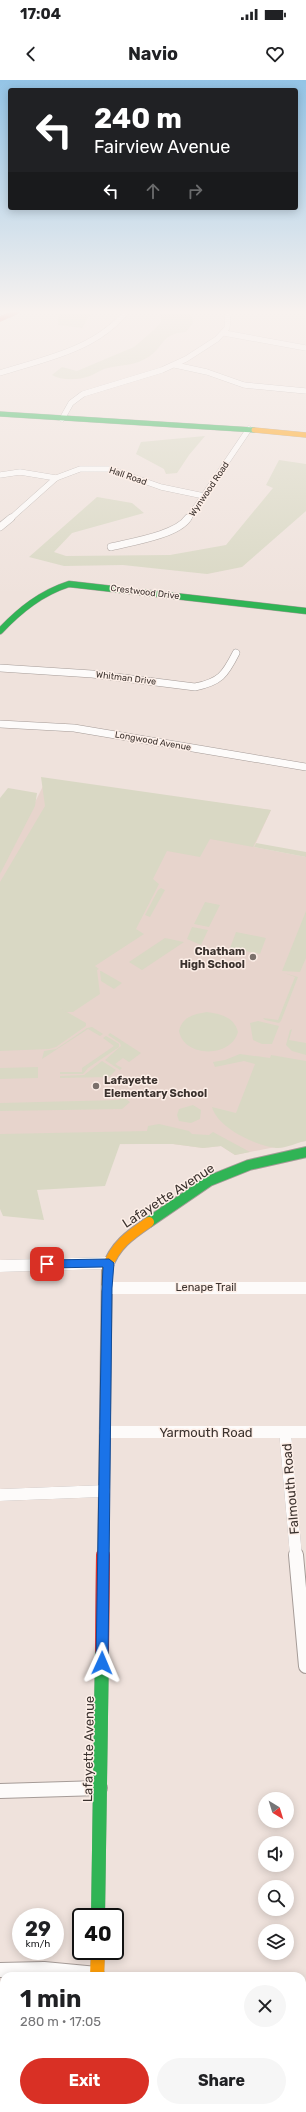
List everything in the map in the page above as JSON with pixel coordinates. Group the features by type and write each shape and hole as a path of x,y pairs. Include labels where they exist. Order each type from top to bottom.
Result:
{"street":[{"path":"62,419 69,407"},
{"path":"0,414 62,419 249,429 306,435"},
{"name":"Wynwood Road","path":"111,547 175,528 189,518 249,429"},
{"name":"Hall Road","path":"0,527 56,478 80,468 104,468 161,487 204,496"},
{"path":"0,475 20,472 56,478"},
{"name":"Crestwood Drive","path":"0,631 10,621 52,589 69,584 306,611"},
{"name":"Whitman Drive","path":"0,668 92,674 194,687 212,684 222,679 236,653"},
{"name":"Longwood Avenue","path":"0,724 74,728 306,766"},
{"name":"Lafayette Avenue","path":"98,1908 107,1288 109,1263 116,1247 130,1234 209,1181 249,1165 306,1152"},
{"path":"0,1266 109,1263"},
{"name":"Lenape Trail","path":"107,1288 306,1288"},
{"name":"Yarmouth Road","path":"106,1432 306,1432"},
{"name":"Falmouth Road","path":"285,1432 305,1636 306,1666"},
{"path":"0,1496 104,1491"},
{"path":"0,1791 100,1788"},
{"path":"97,1972 98,1960"},
{"path":"0,1970 44,1969 70,1972"}],"shaded area":[{"path":"46,780 271,810 254,847 306,857 306,1141 235,1155 221,1146 203,1148 173,1144 0,1145 0,873"}],"green space":[{"path":"205,436 189,455 177,473 166,474 164,469 136,454 141,442"},
{"path":"279,460 306,464 306,511 242,567 207,574 123,565 64,566 29,557 97,497 132,503 144,513 72,533 54,552 66,556 170,555 226,545 273,488 266,485"},
{"path":"41,777 271,810 253,847 210,839 200,857 167,851 153,879 159,884 136,929 144,934 95,966 99,969 97,970 100,994 73,1012 67,1012 53,1004 86,1023 86,1026 56,1047 49,1049 0,1051 0,882 45,806"},
{"path":"8,788 37,793 35,806 0,874 0,798"},
{"path":"256,843 306,852 306,857 254,847"},
{"path":"161,888 165,890 150,917 145,915 158,890"},
{"path":"205,902 220,905 209,927 194,924"},
{"path":"306,911 306,958 300,972 282,971"},
{"path":"192,927 208,930 201,945 187,939"},
{"path":"236,932 266,938 260,954 230,948"},
{"path":"165,938 184,942 142,970 129,962"},
{"path":"100,971 122,983 114,989 101,981"},
{"path":"284,973 298,977 281,1021 279,1023 265,1020 263,1018 278,1020 295,977"},
{"path":"207,1012 226,1017 236,1027 238,1032 234,1041 227,1047 218,1050 198,1050 189,1046 183,1040 179,1031 183,1022 193,1015"},
{"path":"258,1021 279,1026 272,1044 262,1044 253,1040 250,1023"},
{"path":"92,1027 103,1034 100,1036 88,1029 42,1059 44,1051 56,1049 87,1028"},
{"path":"292,1029 289,1040 306,1043 306,1055 292,1051 286,1045 290,1030"},
{"path":"110,1033 141,1053 129,1062 123,1058 115,1064 122,1068 120,1070 105,1060 121,1046 120,1043 108,1035"},
{"path":"106,1036 119,1044 119,1047 88,1068 83,1074 60,1074 60,1072 82,1072 82,1068 114,1046 103,1038"},
{"path":"240,1054 270,1058 271,1055 306,1061 306,1141 284,1147 268,1147 249,1140 230,1129 216,1115 212,1107 236,1113 255,1064 244,1061 215,1067 213,1062 225,1060"},
{"path":"102,1061 116,1070 109,1077 60,1078 60,1076 84,1075"},
{"path":"38,1067 38,1078 0,1079 0,1068"},
{"path":"123,1097 130,1102 122,1109 0,1111 0,1103 118,1100"},
{"path":"193,1105 201,1110 200,1119 191,1123 179,1121 177,1115 179,1109"},
{"path":"159,1124 189,1131 192,1134 209,1135 213,1132 250,1152 235,1155 221,1146 203,1148 173,1144 120,1144 105,1186 37,1190 44,1220 3,1216 0,1209 0,1134 147,1131 148,1126"}],"traffic: fast":[{"path":"0,414 254,430"},
{"path":"0,631 15,616 40,596 69,584 306,611"},
{"path":"149,1222 209,1181 249,1165 306,1152"},
{"path":"98,1908 102,1650"}],"traffic: slow":[{"path":"254,430 306,435"},
{"path":"104,1490 107,1268 110,1259 118,1246 128,1236 149,1222"},
{"path":"97,1972 98,1960"}],"traffic: jam":[{"path":"102,1650 104,1490"}],"place":[{"name":"Chatham High School","path":"253,957"},
{"name":"Lafayette Elementary School","path":"96,1086"}],"route":[{"path":"47,1264 109,1263 107,1268 102,1663"}]}
